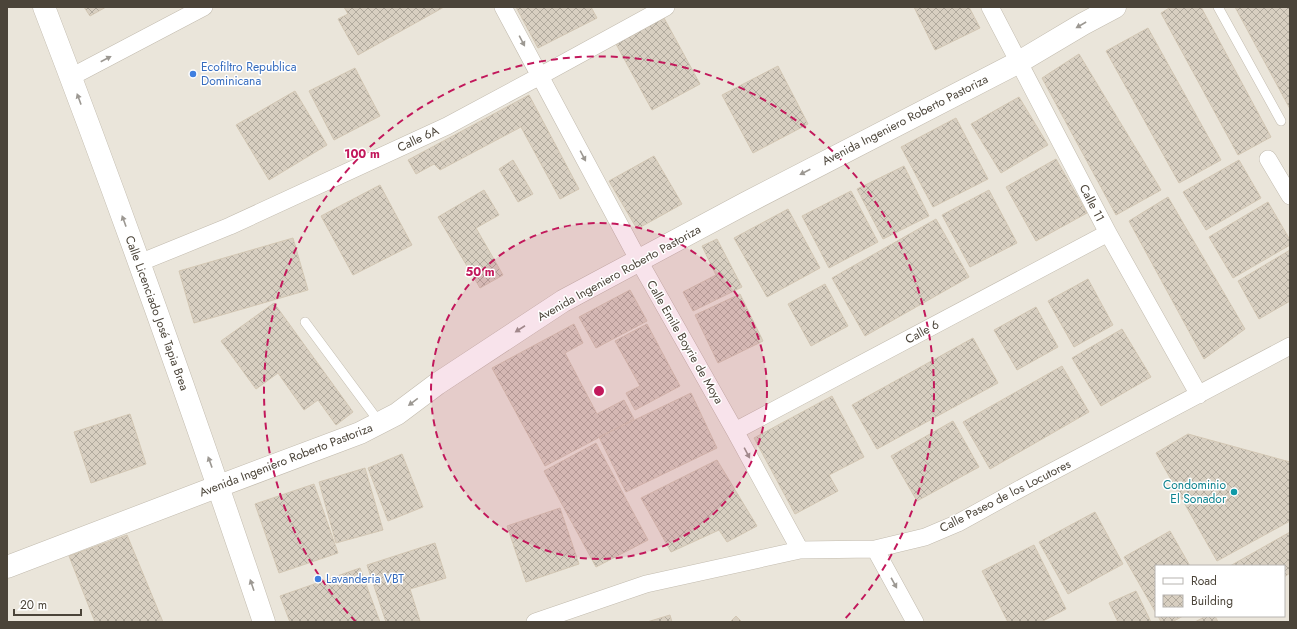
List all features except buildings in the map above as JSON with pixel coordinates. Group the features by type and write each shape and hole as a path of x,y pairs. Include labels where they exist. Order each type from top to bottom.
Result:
{"street":[{"name":"Calle Licenciado José Tapia Brea","path":"44,7 139,263 219,486 264,622"},
{"path":"71,77 204,7"},
{"name":"Calle Emile Boyrie de Moya","path":"503,7 639,261 800,550"},
{"name":"Calle 6A","path":"139,263 230,226 447,126 666,7"},
{"name":"Calle 11","path":"990,7 1108,234 1199,395"},
{"name":"Avenida Ingeniero Roberto Pastoriza","path":"7,567 360,433 380,423 397,414 437,384 563,301 746,203 1019,62 1115,7"},
{"path":"1268,159 1290,196"},
{"name":"Calle 6","path":"735,431 1108,234"},
{"name":"Calle Paseo de los Locutores","path":"535,622 646,584 800,550 875,549 925,537 958,523 1036,480 1290,346"},
{"path":"875,549 915,622"}],"lane":[{"path":"1218,7 1281,121"},
{"path":"305,322 380,423"}],"shaded area":[{"path":"7,7 1290,7 1290,622 7,622"}],"place":[{"name":"Ecofiltro Republica Dominicana","path":"193,74"},
{"name":"Condominio El Sonador","path":"1234,492"},
{"name":"Lavanderia VBT","path":"318,579"}]}
